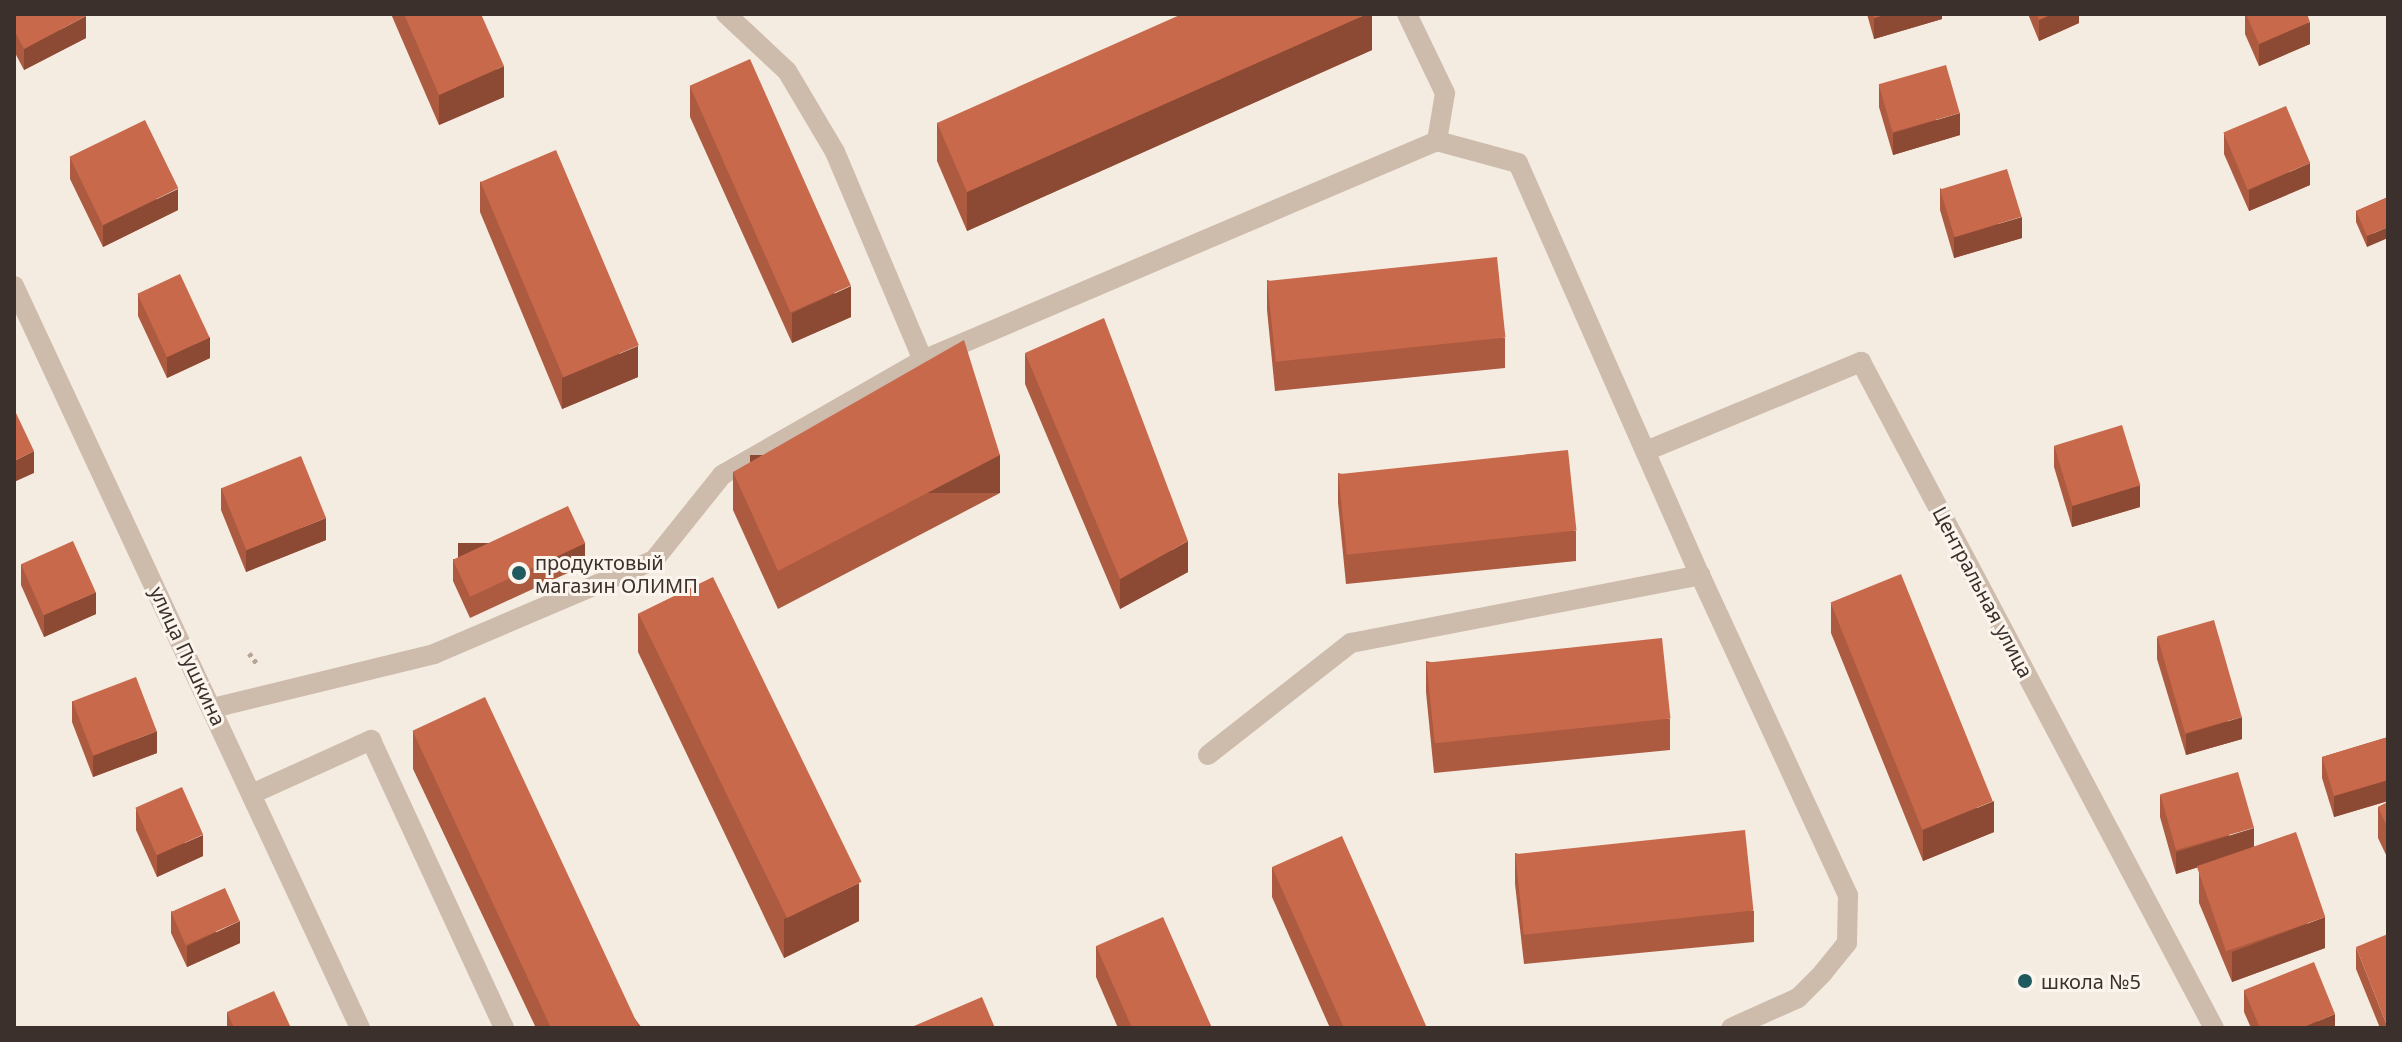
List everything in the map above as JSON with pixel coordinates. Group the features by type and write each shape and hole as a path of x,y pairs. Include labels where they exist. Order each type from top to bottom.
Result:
{"street":[{"path":"726,14 787,71 835,152 923,360"},
{"path":"1407,14 1445,93 1437,141"},
{"path":"213,708 434,654 654,560 722,475 923,360 1437,141 1518,163 1700,575 1848,895 1847,943 1823,973 1798,998 1731,1028"},
{"name":"улица Пушкина","path":"14,286 360,1028"},
{"name":"Центральная улица","path":"1646,451 1861,362 2214,1028"},
{"path":"1208,755 1351,643 1700,575"},
{"path":"252,794 371,740 504,1028"}],"building":[{"path":"14,14 86,16 24,49 14,30"},
{"path":"404,14 481,14 504,66 439,95"},
{"path":"1182,14 1367,14 967,192 937,123"},
{"path":"2037,14 2052,14 2039,20"},
{"path":"2246,14 2307,14 2310,22 2259,44"},
{"path":"750,59 851,286 791,312 690,86"},
{"path":"1946,65 1960,113 1892,132 1879,84"},
{"path":"2286,106 2310,163 2248,190 2223,133"},
{"path":"145,120 178,188 103,225 70,157"},
{"path":"556,150 639,345 563,377 481,182"},
{"path":"2007,169 2022,217 1955,237 1940,189"},
{"path":"2388,197 2388,227 2367,236 2356,211"},
{"path":"1497,257 1505,338 1276,362 1267,281"},
{"path":"180,274 210,337 167,357 137,294"},
{"path":"1104,318 1188,541 1120,579 1025,353"},
{"path":"964,340 1000,455 778,571 733,472"},
{"path":"14,414 34,451 14,461"},
{"path":"2122,425 2140,485 2073,506 2054,446"},
{"path":"1568,450 1576,531 1347,555 1338,474"},
{"path":"301,456 326,518 246,550 221,488"},
{"path":"568,506 585,543 470,597 453,560"},
{"path":"73,541 96,592 44,615 21,564"},
{"path":"1901,574 1993,801 1922,830 1831,602"},
{"path":"713,577 862,882 787,918 638,613"},
{"path":"2214,620 2242,717 2185,733 2157,636"},
{"path":"1662,638 1670,719 1435,743 1426,663"},
{"path":"136,677 157,731 93,756 73,701"},
{"path":"485,697 639,1028 551,1028 412,731"},
{"path":"2388,737 2388,780 2334,796 2322,757"},
{"path":"2238,772 2254,828 2176,850 2160,794"},
{"path":"182,787 203,835 157,855 135,808"},
{"path":"2388,802 2388,829 2378,807"},
{"path":"1745,830 1753,911 1524,935 1515,854"},
{"path":"2296,832 2325,917 2226,951 2197,866"},
{"path":"1342,836 1427,1028 1344,1028 1272,867"},
{"path":"225,888 240,921 186,945 171,912"},
{"path":"1163,917 1212,1028 1132,1028 1096,946"},
{"path":"2388,934 2388,1023 2386,1023 2356,947"},
{"path":"2314,962 2335,1014 2301,1028 2260,1028 2244,990"},
{"path":"274,991 291,1028 234,1028 227,1012"},
{"path":"982,997 995,1028 914,1026"}],"place":[{"name":"продуктовый магазин ОЛИМП","path":"519,573"},
{"name":"школа №5","path":"2025,981"}]}
